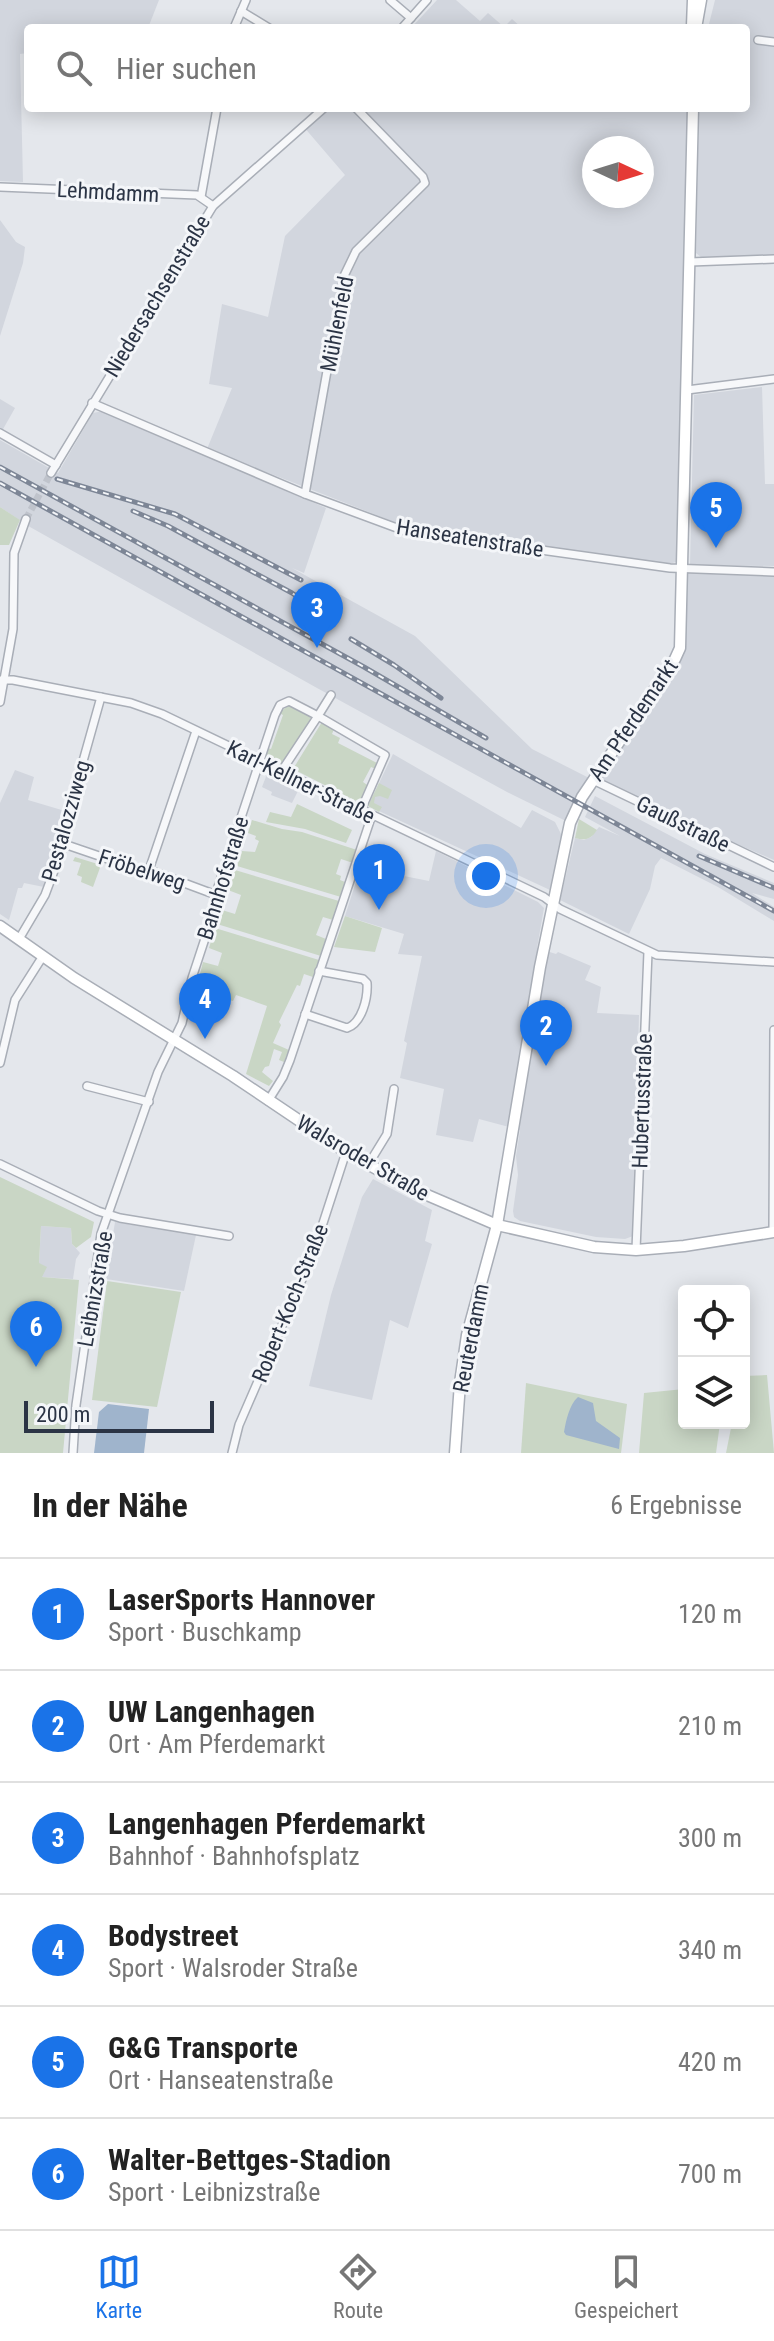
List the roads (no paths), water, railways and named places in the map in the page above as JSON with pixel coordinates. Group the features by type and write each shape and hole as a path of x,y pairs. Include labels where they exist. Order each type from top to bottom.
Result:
{"street":[{"path":"236,24 246,0"},
{"path":"390,0 411,18"},
{"path":"406,24 427,0"},
{"path":"693,0 694,24"},
{"path":"695,24 701,0"},
{"path":"241,11 262,24"},
{"path":"758,40 774,42"},
{"path":"213,206 201,197 216,112"},
{"name":"Niedersachsenstraße","path":"51,473 213,206 319,112"},
{"name":"Mühlenfeld","path":"305,494 349,262 356,251 425,183 423,177 360,112"},
{"name":"Am Pferdemarkt","path":"497,1225 552,903 573,813 675,659 682,636 693,112"},
{"name":"Lehmdamm","path":"0,187 201,197"},
{"path":"690,262 774,259"},
{"path":"687,390 774,379"},
{"name":"Hanseatenstraße","path":"92,403 305,494 416,533 683,569 774,572"},
{"path":"0,433 56,465"},
{"path":"0,702 13,629 14,553 26,519"},
{"name":"Karl-Kellner-Straße","path":"2,680 147,708 542,896 648,952 774,962"},
{"path":"281,772 331,695"},
{"name":"Pestalozziweg","path":"19,939 45,895 64,844 62,836 101,697"},
{"name":"Bahnhofstraße","path":"173,1041 182,1023 188,989 219,896 218,887 275,715 285,701 318,716"},
{"path":"318,716 385,755 361,810"},
{"path":"149,870 196,731"},
{"name":"Gaußstraße","path":"593,780 774,867"},
{"path":"268,1101 283,1077 372,815"},
{"name":"Fröbelweg","path":"64,844 219,896"},
{"name":"Walsroder Straße","path":"0,926 84,985 346,1152 430,1197 497,1225 594,1247 636,1250 773,1232"},
{"name":"Hubertusstraße","path":"636,1250 648,952"},
{"path":"1,1061 15,1000 43,956"},
{"path":"305,1014 347,1028 353,1027 367,995 367,983 363,979 319,971"},
{"path":"773,1232 774,1030"},
{"name":"Leibnizstraße","path":"73,1453 76,1405 98,1250 158,1072 173,1041"},
{"path":"87,1086 149,1102"},
{"path":"368,1165 387,1134 394,1089"},
{"name":"Robert-Koch-Straße","path":"232,1453 239,1425 313,1254 346,1152"},
{"path":"0,1164 108,1215 229,1236"},
{"name":"Reuterdamm","path":"455,1453 467,1335 497,1225"}],"water":[{"path":"578,1397 593,1403 596,1421 620,1438 619,1449 566,1435 568,1413"},
{"path":"108,1404 149,1409 144,1453 94,1453 99,1412"}],"tunnel":[{"path":"26,519 51,473"}],"railway":[{"path":"0,467 364,667 486,738"},
{"path":"57,479 175,514 301,580"},
{"path":"0,483 774,911"},
{"path":"133,511 168,526 292,593 333,621"},
{"path":"351,639 441,698"},
{"path":"699,856 774,888"}],"place":[{"name":"G&G Transporte","path":"716,548"},
{"name":"Langenhagen Pferdemarkt","path":"317,648"},
{"name":"LaserSports Hannover","path":"379,910"},
{"name":"Bodystreet","path":"205,1039"},
{"name":"UW Langenhagen","path":"546,1066"},
{"name":"Walter-Bettges-Stadion","path":"36,1367"}]}
